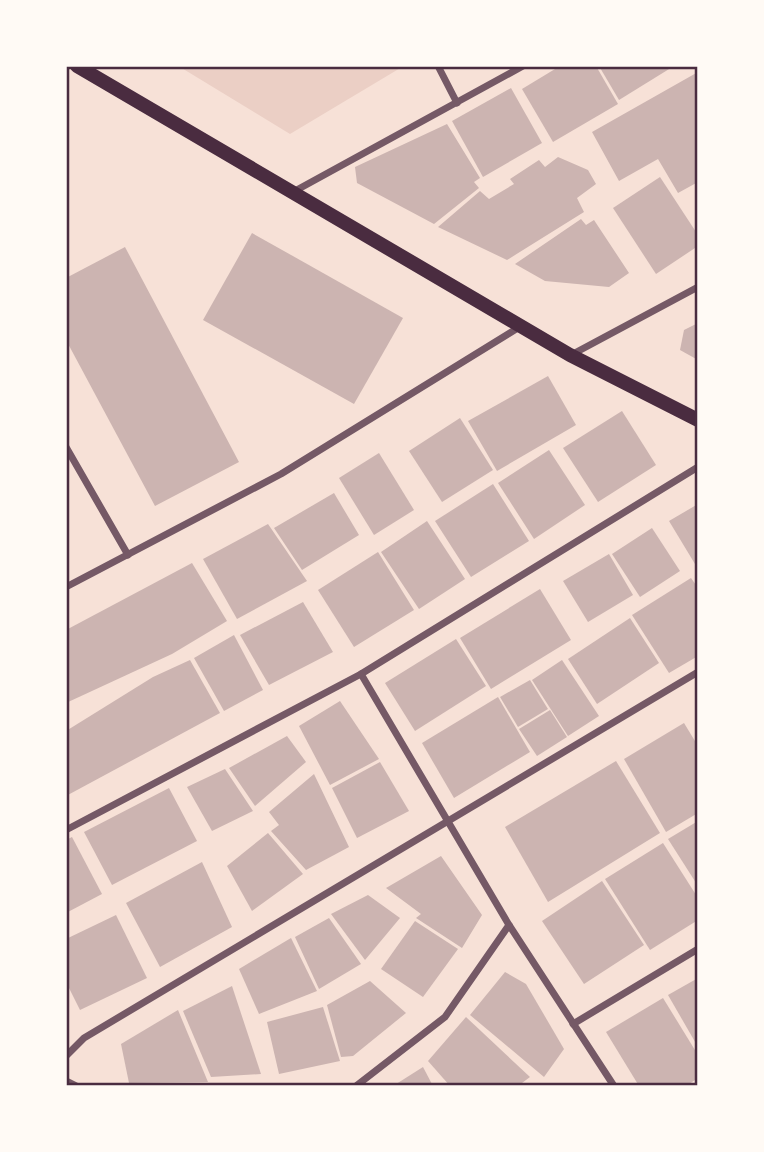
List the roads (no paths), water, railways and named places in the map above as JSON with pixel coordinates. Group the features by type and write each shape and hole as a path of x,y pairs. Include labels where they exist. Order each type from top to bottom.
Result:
{"main road":[{"path":"77,66 570,355 698,420"}],"street":[{"path":"438,66 457,103"},
{"path":"292,192 523,66"},
{"path":"570,355 698,287"},
{"path":"66,587 281,474 520,326"},
{"path":"66,447 128,555"},
{"path":"66,830 360,674 698,467"},
{"path":"66,1056 84,1038 698,672"},
{"path":"360,674 509,925 614,1086"},
{"path":"356,1086 445,1017 509,925"},
{"path":"573,1024 698,949"},
{"path":"66,1081 76,1086"}]}
